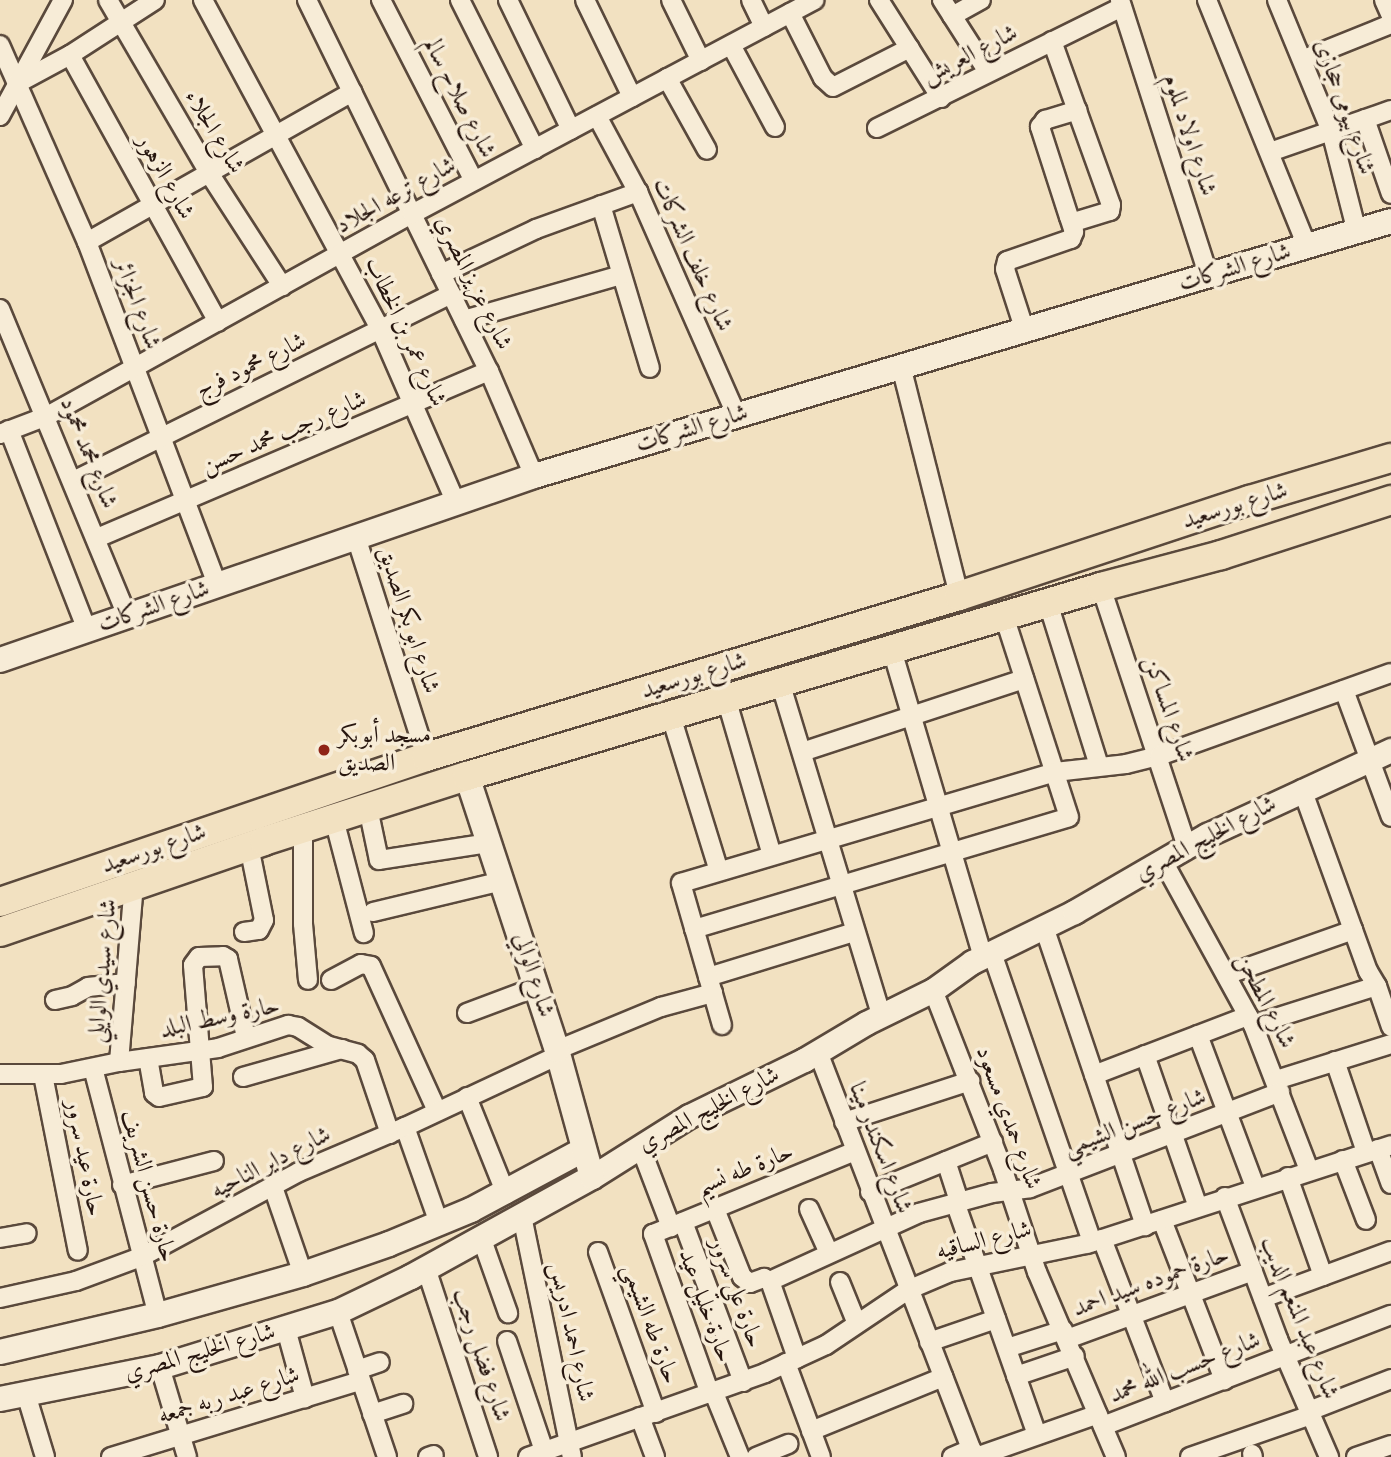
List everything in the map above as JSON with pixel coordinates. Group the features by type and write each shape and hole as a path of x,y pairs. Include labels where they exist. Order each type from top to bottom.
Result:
{"main road":[{"name":"شارع الشركات","path":"0,660 534,477 1391,221"},
{"name":"شارع بورسعيد","path":"0,902 426,757 959,596 1250,500 1391,458"},
{"path":"1250,500 1260,526 1273,538"},
{"name":"شارع بورسعيد","path":"0,932 249,846 467,776 670,713 1101,587 1222,555 1391,500"},
{"path":"1198,517 1217,537 1222,555"},
{"name":"شارع الوالي","path":"467,776 558,1052 592,1177"},
{"name":"شارع الخليج المصري","path":"0,1352 158,1315 303,1274 439,1223 506,1194 583,1150"},
{"name":"شارع الخليج المصري","path":"0,1399 160,1367 338,1312 426,1268 592,1177"}],"street":[{"path":"0,116 63,0"},
{"name":"شارع الجلاء","path":"108,0 209,173 282,286"},
{"path":"18,82 70,55 155,0"},
{"name":"شارع عمر بن الخطاب","path":"203,0 380,329 456,503"},
{"name":"شارع عزيز المصري","path":"307,0 489,371 534,477"},
{"name":"شارع صلاح سالم","path":"381,0 474,181"},
{"path":"460,0 535,149"},
{"path":"508,0 571,130"},
{"path":"585,0 632,97"},
{"path":"671,0 701,61"},
{"path":"751,0 764,27"},
{"name":"شارع ترعه الجلاد","path":"5,432 47,416 412,214 815,0"},
{"path":"879,0 941,98"},
{"path":"942,0 988,72"},
{"path":"952,16 981,0"},
{"path":"1207,0 1307,246"},
{"name":"شارع بيومى حجازى","path":"1277,0 1304,59 1331,131 1357,232"},
{"path":"1384,0 1391,16"},
{"name":"شارع العريش","path":"877,128 941,98 1121,4"},
{"name":"شارع اولاد لملوم","path":"1121,4 1209,277"},
{"path":"790,13 824,78 833,87 910,48"},
{"path":"1304,59 1391,24"},
{"path":"1052,41 1111,209 1070,220"},
{"name":"شارع الجزائر","path":"0,45 88,242 216,585"},
{"path":"731,45 775,127"},
{"name":"شارع الزهور","path":"70,55 218,321"},
{"path":"667,78 707,150"},
{"path":"88,242 352,92"},
{"path":"1025,331 1005,269 1007,261 1071,239 1074,232 1041,127 1045,120 1077,110"},
{"path":"1270,152 1391,110"},
{"name":"شارع خلف الشركات","path":"597,116 638,192 737,416"},
{"path":"1365,119 1391,194"},
{"path":"441,274 512,240 638,192"},
{"path":"601,205 650,368"},
{"path":"464,320 621,275"},
{"name":"شارع محمود فرج","path":"73,481 451,294"},
{"name":"شارع محمد محمود","path":"0,309 47,416 127,616"},
{"path":"901,366 959,596"},
{"name":"شارع رجب محمد حسن","path":"97,538 489,371"},
{"path":"5,432 87,630"},
{"name":"شارع ابو بكر الصديق","path":"356,537 426,757"},
{"name":"شارع المساكن","path":"1101,587 1187,847"},
{"path":"1048,603 1099,766"},
{"path":"694,929 1069,817 1004,616"},
{"path":"891,649 938,807 987,955 1068,1174 1131,1315 1165,1402"},
{"path":"722,1025 681,883 1055,772 1159,756 1391,673"},
{"path":"802,752 1024,679"},
{"path":"780,682 881,1015"},
{"path":"1344,690 1391,817"},
{"path":"726,698 772,855"},
{"path":"670,713 719,871"},
{"name":"شارع الخليج المصري","path":"592,1177 733,1092 818,1052 881,1015 933,990 987,955 1044,927 1187,847 1302,789 1391,750"},
{"path":"1302,789 1368,971 1390,1018"},
{"path":"368,808 379,860 489,843"},
{"path":"334,819 364,933"},
{"path":"303,829 303,925 308,980"},
{"path":"244,932 259,930 264,919 249,846"},
{"name":"شارع المطحن","path":"1163,861 1251,1020 1309,1170"},
{"path":"373,912 502,881"},
{"name":"شارع سيدي الوايلي","path":"119,1062 134,885"},
{"path":"1044,927 1121,1154 1191,1293 1224,1380"},
{"path":"1226,975 1353,930"},
{"name":"شارع داير الناحيه","path":"0,1298 76,1281 141,1257 273,1187 629,1019 710,985 854,932"},
{"path":"148,1058 154,1093 159,1097 203,1087 197,1051 193,965 199,957 223,956 228,959 246,1037"},
{"path":"331,979 360,964 371,966 437,1111"},
{"path":"55,1000 72,996 88,987 126,983"},
{"path":"1094,1075 1198,1035 1377,986"},
{"path":"467,1013 537,987"},
{"name":"شارع حمدي مسعود","path":"933,990 993,1142 1031,1255 1116,1457"},
{"name":"حارة وسط البلد","path":"0,1074 43,1074 218,1048 288,1025 358,1054 365,1060 439,1223"},
{"path":"1198,1035 1255,1187"},
{"name":"شارع حسن الشيمي","path":"770,1281 884,1227 957,1201 1010,1192 1068,1174 1228,1114 1278,1086 1335,1061 1391,1044"},
{"path":"243,1077 342,1049"},
{"name":"شارع اسكندر مينا","path":"818,1052 908,1290 974,1454"},
{"path":"1145,1055 1198,1207"},
{"path":"1335,1061 1378,1149 1391,1184"},
{"name":"حارة حسن الشريف","path":"93,1068 158,1315"},
{"name":"حارة عيد سرور","path":"43,1074 78,1251"},
{"path":"844,1122 970,1081"},
{"path":"467,1097 506,1194"},
{"path":"870,1192 993,1142"},
{"name":"حارة علي سرور","path":"640,1146 677,1224 743,1382"},
{"name":"شارع الساقيه","path":"536,1454 570,1451 648,1415 743,1382 792,1360 858,1324 908,1290 950,1272 1097,1241 1255,1187 1378,1149"},
{"name":"حارة طه نسيم","path":"653,1234 855,1151"},
{"path":"1343,1160 1366,1220"},
{"path":"122,1185 214,1161"},
{"path":"946,1161 977,1266 1037,1436"},
{"path":"1288,1177 1323,1276"},
{"path":"273,1187 303,1274"},
{"name":"شارع عبد المنعم الديب","path":"1225,1197 1285,1356 1329,1457"},
{"path":"715,1209 742,1277 750,1283 764,1278 770,1281 821,1457"},
{"path":"809,1209 829,1253"},
{"name":"شارع احمد ادريس","path":"522,1216 570,1451"},
{"path":"0,1238 27,1233"},
{"name":"حارة خليل عيد","path":"653,1234 712,1393 740,1457"},
{"path":"481,1237 508,1313"},
{"path":"1263,1298 1391,1251"},
{"name":"حارة طه الشيمي","path":"598,1252 648,1415 655,1457"},
{"name":"شارع فضل رجب","path":"426,1268 488,1457"},
{"name":"حارة حموده سيد احمد","path":"1007,1348 1131,1315 1253,1271"},
{"path":"840,1282 858,1324"},
{"path":"338,1312 387,1457"},
{"name":"شارع حسب الله محمد","path":"952,1457 974,1454 1165,1402 1391,1315"},
{"path":"929,1342 996,1319"},
{"path":"286,1329 305,1398"},
{"path":"507,1341 536,1454"},
{"path":"1016,1376 1075,1356"},
{"name":"شارع عبد ربه جمعه","path":"111,1457 305,1398 359,1375 380,1362"},
{"path":"160,1367 187,1457"},
{"path":"811,1430 943,1377"},
{"path":"1190,1457 1310,1413 1391,1379"},
{"path":"26,1394 45,1457"},
{"path":"372,1414 403,1404"},
{"path":"756,1457 789,1444"},
{"path":"1356,1457 1391,1445"}],"place":[{"name":"مسجد أبوبكر الصديق","path":"324,750"}]}
